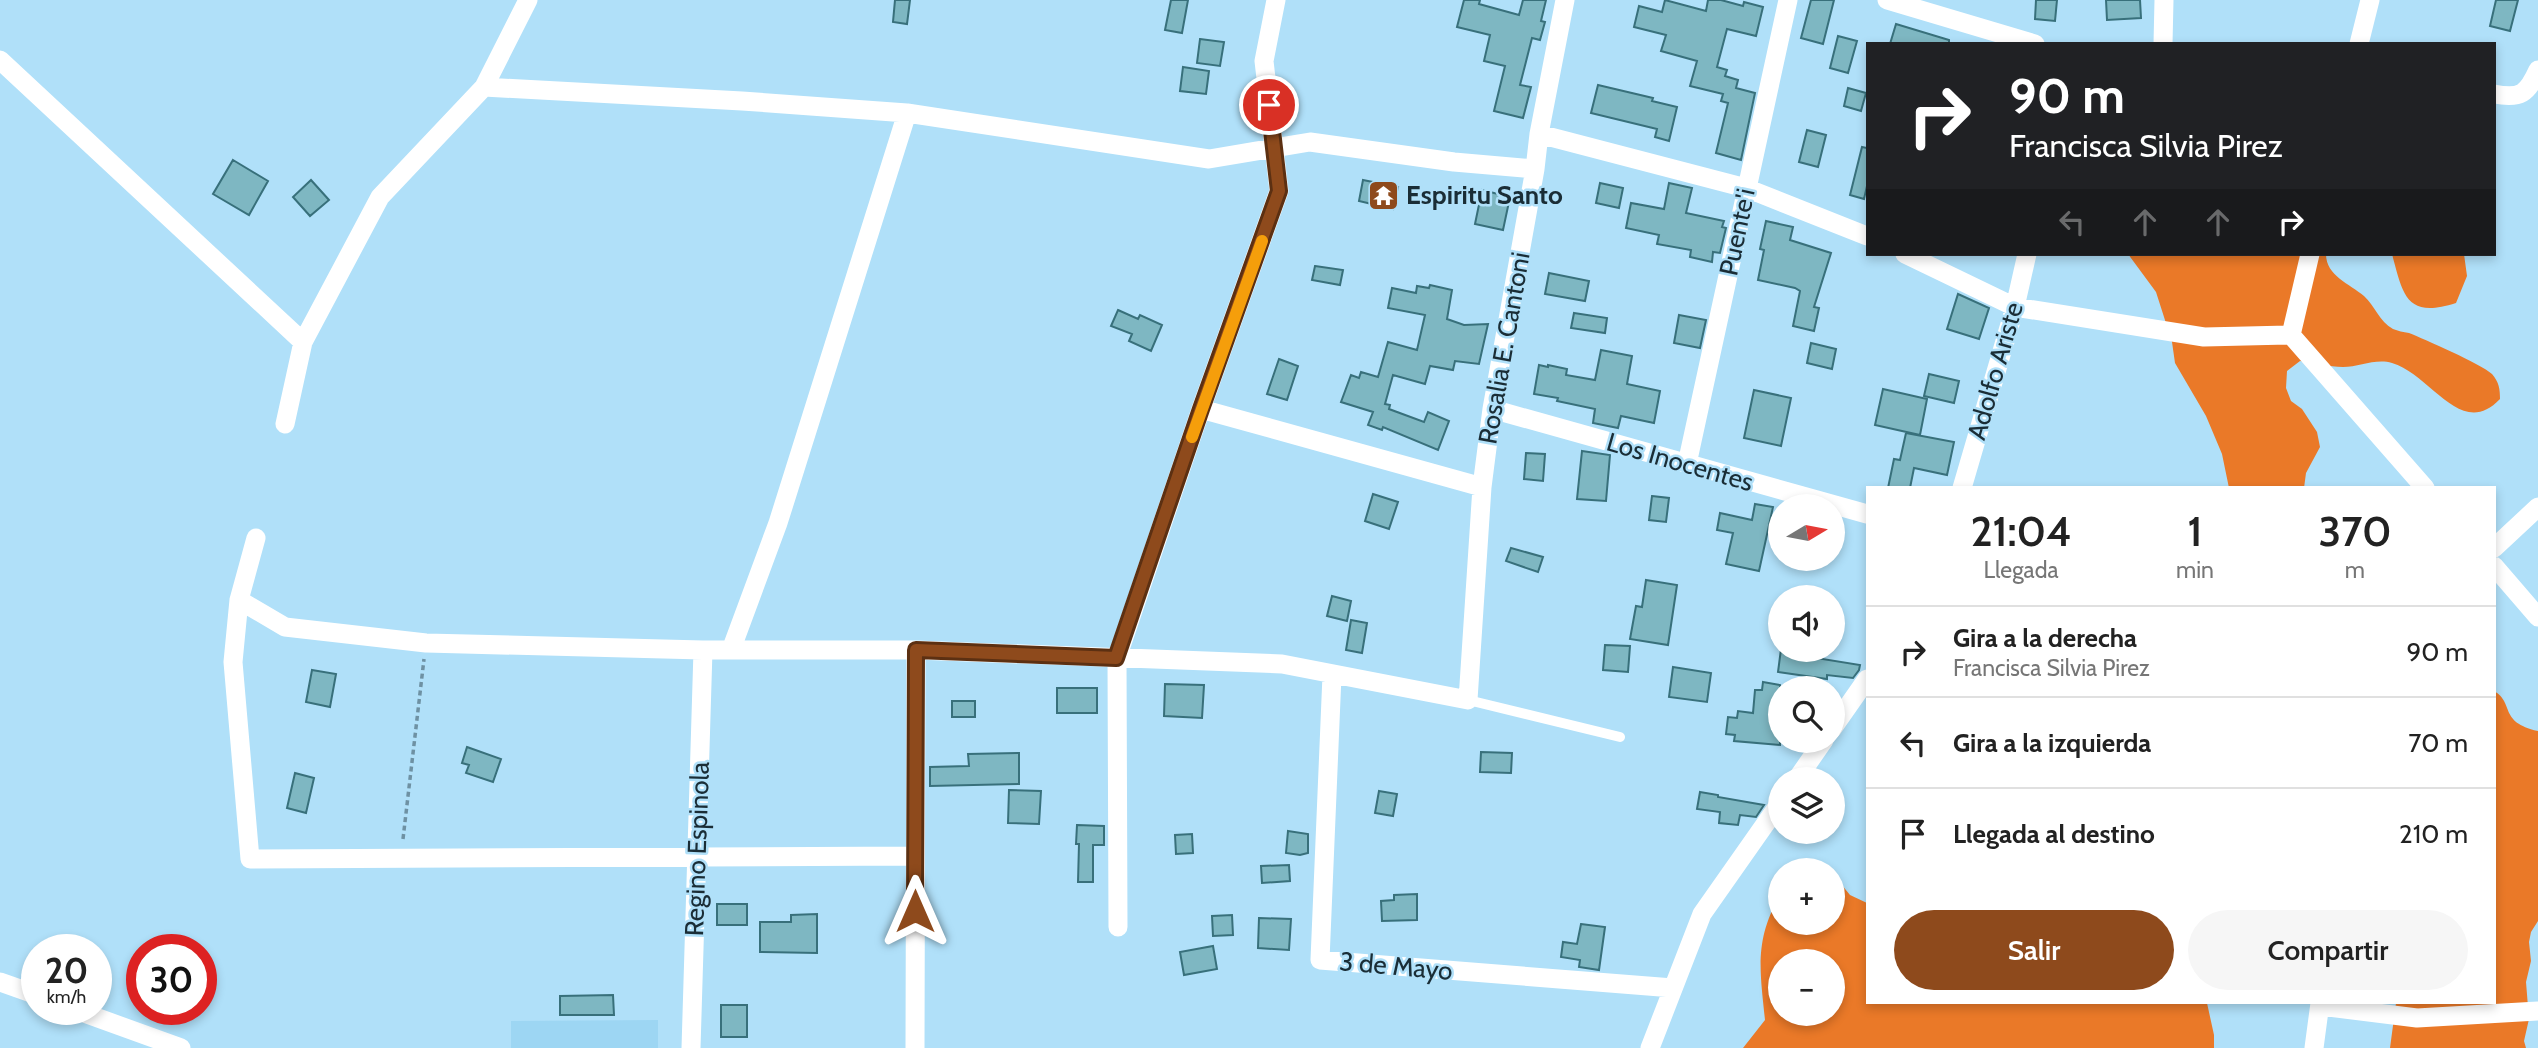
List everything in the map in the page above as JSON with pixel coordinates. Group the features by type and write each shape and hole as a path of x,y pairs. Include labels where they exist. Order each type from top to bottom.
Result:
{"street":[{"path":"285,424 303,342 380,197 484,87 527,0"},
{"path":"1118,926 1116,658 1279,191 1264,61 1276,0"},
{"name":"Rosalia E. Cantoni","path":"1468,700 1482,487 1492,409 1565,0"},
{"name":"Puente'i","path":"1687,464 1788,0"},
{"path":"1887,0 2028,42"},
{"path":"2163,42 2164,0"},
{"path":"2359,42 2370,0"},
{"path":"0,60 303,342"},
{"path":"2496,94 2514,96 2524,93 2538,70"},
{"path":"484,87 907,113 1209,159 1310,142 1454,162 1535,169"},
{"path":"731,650 778,523 907,113"},
{"path":"1539,134 1746,188 1866,236"},
{"path":"1909,256 2015,307 2204,337 2291,335 2424,486"},
{"name":"Adolfo Ariste","path":"1963,486 2015,307 2027,256"},
{"path":"2291,335 2310,256"},
{"path":"1201,409 1482,487"},
{"name":"Los Inocentes","path":"1492,409 1866,514"},
{"path":"2496,546 2538,507"},
{"path":"256,538 239,600 233,662 250,859 915,856"},
{"path":"2496,568 2538,617"},
{"path":"239,600 285,627 426,643 703,650 916,650 1282,664 1468,700"},
{"name":"Regino Espinola","path":"691,1048 703,650"},
{"path":"915,1048 916,650"},
{"name":"3 de Mayo","path":"1332,675 1320,960 1673,988"},
{"path":"1845,710 1866,680"},
{"path":"1650,1048 1702,914 1768,820"},
{"path":"0,982 21,989"},
{"path":"2314,1048 2320,1005 2417,1018 2538,1011"},
{"path":"112,1023 181,1048"}],"lane":[{"path":"1468,700 1620,737"}],"path":[{"path":"401,857 426,643"}],"shaded area":[{"path":"2129,256 2326,256 2334,274 2364,296 2388,326 2439,346 2486,370 2498,383 2500,399 2486,410 2472,412 2459,409 2407,370 2392,363 2343,367 2300,361 2287,371 2286,388 2291,401 2302,409 2317,432 2320,447 2306,473 2304,486 2229,486 2222,454 2206,416 2175,363 2172,342 2156,292"},
{"path":"2393,256 2464,256 2467,276 2456,303 2426,308 2417,305 2409,300"},
{"path":"2496,693 2517,723 2538,731 2538,921 2531,932 2529,942 2531,961 2526,982 2529,1019 2524,1041 2526,1048 2390,1048 2396,1004 2496,1004"},
{"path":"1845,889 1850,895 1866,903 1866,1004 2207,1004 2214,1048 1743,1048 1765,1020 1761,956 1768,922 1768,935 1845,935"},
{"path":"658,1020 658,1048 511,1048 511,1021"}],"building":[{"path":"895,0 910,0 907,24 893,22"},
{"path":"1171,0 1188,0 1182,33 1165,30"},
{"path":"1464,0 1480,0 1479,4 1519,15 1523,0 1546,0 1541,21 1545,22 1540,40 1532,38 1520,85 1531,87 1523,118 1494,111 1505,66 1484,61 1490,35 1457,27"},
{"path":"1665,0 1706,11 1708,0 1721,0 1743,6 1744,2 1763,7 1756,36 1727,29 1717,67 1727,70 1725,76 1738,80 1736,88 1755,93 1741,160 1716,153 1728,103 1721,101 1723,94 1690,86 1697,61 1661,51 1666,35 1634,27 1639,6 1662,12"},
{"path":"1811,0 1834,0 1823,44 1801,38"},
{"path":"2036,0 2057,0 2055,21 2035,19"},
{"path":"2106,0 2140,0 2141,18 2107,20"},
{"path":"2496,0 2518,0 2510,31 2490,26"},
{"path":"1896,24 1949,40 1949,42 1891,42"},
{"path":"1838,36 1857,41 1848,73 1830,68"},
{"path":"1200,39 1224,42 1220,66 1197,63"},
{"path":"1183,67 1209,71 1206,94 1180,91"},
{"path":"1598,85 1653,98 1652,101 1677,107 1669,141 1655,137 1657,129 1591,113"},
{"path":"1848,88 1866,93 1861,111 1844,106"},
{"path":"1807,130 1826,135 1818,167 1799,162"},
{"path":"1862,147 1866,148 1864,199 1850,195"},
{"path":"233,160 268,181 249,215 213,194"},
{"path":"311,180 329,200 310,216 293,197"},
{"name":"Espiritu Santo","path":"1363,180 1398,187 1393,209 1359,201"},
{"path":"1600,183 1623,188 1619,208 1596,203"},
{"path":"1669,183 1692,188 1686,213 1724,221 1722,227 1726,228 1720,253 1713,252 1712,262 1690,257 1691,250 1657,244 1659,235 1626,228 1631,203 1664,209"},
{"path":"1482,190 1510,197 1503,230 1475,224"},
{"path":"1766,221 1793,227 1790,240 1831,253 1814,307 1819,308 1814,331 1793,326 1800,291 1758,280 1764,250 1760,249"},
{"path":"1315,266 1343,270 1340,285 1312,280"},
{"path":"1549,273 1589,281 1585,301 1545,294"},
{"path":"1430,285 1452,290 1447,319 1464,325 1488,324 1479,364 1455,361 1453,370 1430,366 1425,384 1393,375 1385,404 1390,405 1389,409 1424,422 1428,412 1449,421 1438,450 1383,427 1382,430 1368,425 1373,412 1341,402 1351,375 1359,378 1361,372 1378,377 1388,342 1417,350 1425,315 1388,308 1392,288 1416,293 1417,286 1429,288"},
{"path":"1958,294 1989,308 1979,339 1947,329"},
{"path":"1118,310 1138,319 1140,315 1162,325 1151,351 1129,341 1132,334 1111,326"},
{"path":"1574,313 1607,318 1605,333 1571,328"},
{"path":"1679,315 1706,320 1700,348 1674,343"},
{"path":"1811,343 1836,349 1832,369 1807,363"},
{"path":"1601,350 1632,356 1627,384 1660,391 1654,423 1621,416 1618,428 1593,423 1595,409 1534,394 1539,365 1567,369 1566,375 1595,380"},
{"path":"1279,359 1298,366 1287,400 1267,394"},
{"path":"1929,374 1959,381 1954,403 1924,396"},
{"path":"1883,389 1927,399 1920,435 1875,425"},
{"path":"1754,390 1791,398 1781,446 1744,438"},
{"path":"1906,433 1954,442 1947,475 1914,468 1910,486 1888,486 1894,459 1900,460"},
{"path":"1582,451 1610,455 1606,501 1577,499"},
{"path":"1526,453 1545,454 1543,481 1524,479"},
{"path":"1373,494 1398,502 1389,529 1365,521"},
{"path":"1652,496 1669,498 1666,522 1649,520"},
{"path":"1755,504 1768,506 1768,530 1759,571 1726,564 1733,533 1717,530 1720,513 1752,520"},
{"path":"1511,548 1543,557 1538,572 1506,561"},
{"path":"1646,580 1677,585 1668,645 1630,639 1636,606 1642,607"},
{"path":"1332,596 1351,601 1347,621 1327,616"},
{"path":"1351,620 1367,623 1362,653 1346,650"},
{"path":"1605,645 1630,646 1628,672 1603,670"},
{"path":"1779,662 1841,662 1860,665 1853,678 1778,672"},
{"path":"1673,667 1711,673 1707,702 1669,697"},
{"path":"312,670 336,674 330,707 306,702"},
{"path":"1763,682 1768,683 1768,744 1734,741 1735,735 1726,734 1728,717 1737,718 1738,711 1753,713 1755,690 1762,690"},
{"path":"1165,684 1204,685 1202,718 1164,716"},
{"path":"1057,688 1097,688 1097,713 1057,713"},
{"path":"952,701 975,701 975,717 952,717"},
{"path":"467,747 501,759 493,782 466,773 469,765 462,763"},
{"path":"1481,752 1512,753 1511,773 1480,772"},
{"path":"1019,753 1019,784 930,786 930,767 969,766 968,754"},
{"path":"295,773 314,778 306,813 287,808"},
{"path":"1009,790 1041,791 1039,824 1008,823"},
{"path":"1379,791 1397,794 1393,816 1375,813"},
{"path":"1700,792 1764,805 1756,817 1740,815 1738,825 1719,823 1720,812 1697,809"},
{"path":"1077,825 1104,826 1104,845 1093,845 1093,882 1078,882"},
{"path":"1288,831 1308,834 1308,853 1286,853"},
{"path":"1192,834 1193,853 1176,854 1175,835"},
{"path":"1289,865 1290,881 1262,883 1261,866"},
{"path":"1417,894 1417,920 1382,921 1381,901 1394,900 1394,895"},
{"path":"717,904 747,904 747,925 717,925"},
{"path":"817,914 817,953 760,952 760,922 791,922 791,915"},
{"path":"1232,915 1233,935 1213,936 1212,916"},
{"path":"1259,918 1291,919 1289,950 1258,948"},
{"path":"1581,924 1605,927 1599,970 1579,967 1580,960 1561,957 1563,942 1577,944"},
{"path":"1213,946 1217,969 1184,975 1180,952"},
{"path":"613,995 614,1015 560,1015 560,996"},
{"path":"721,1005 747,1005 747,1037 721,1037"}],"slow traffic":[{"path":"1192,437 1262,241"}],"place":[{"name":"Espiritu Santo","path":"1383,195"}],"route":[{"path":"915,911 916,650 1116,658 1279,191 1269,105"}]}
